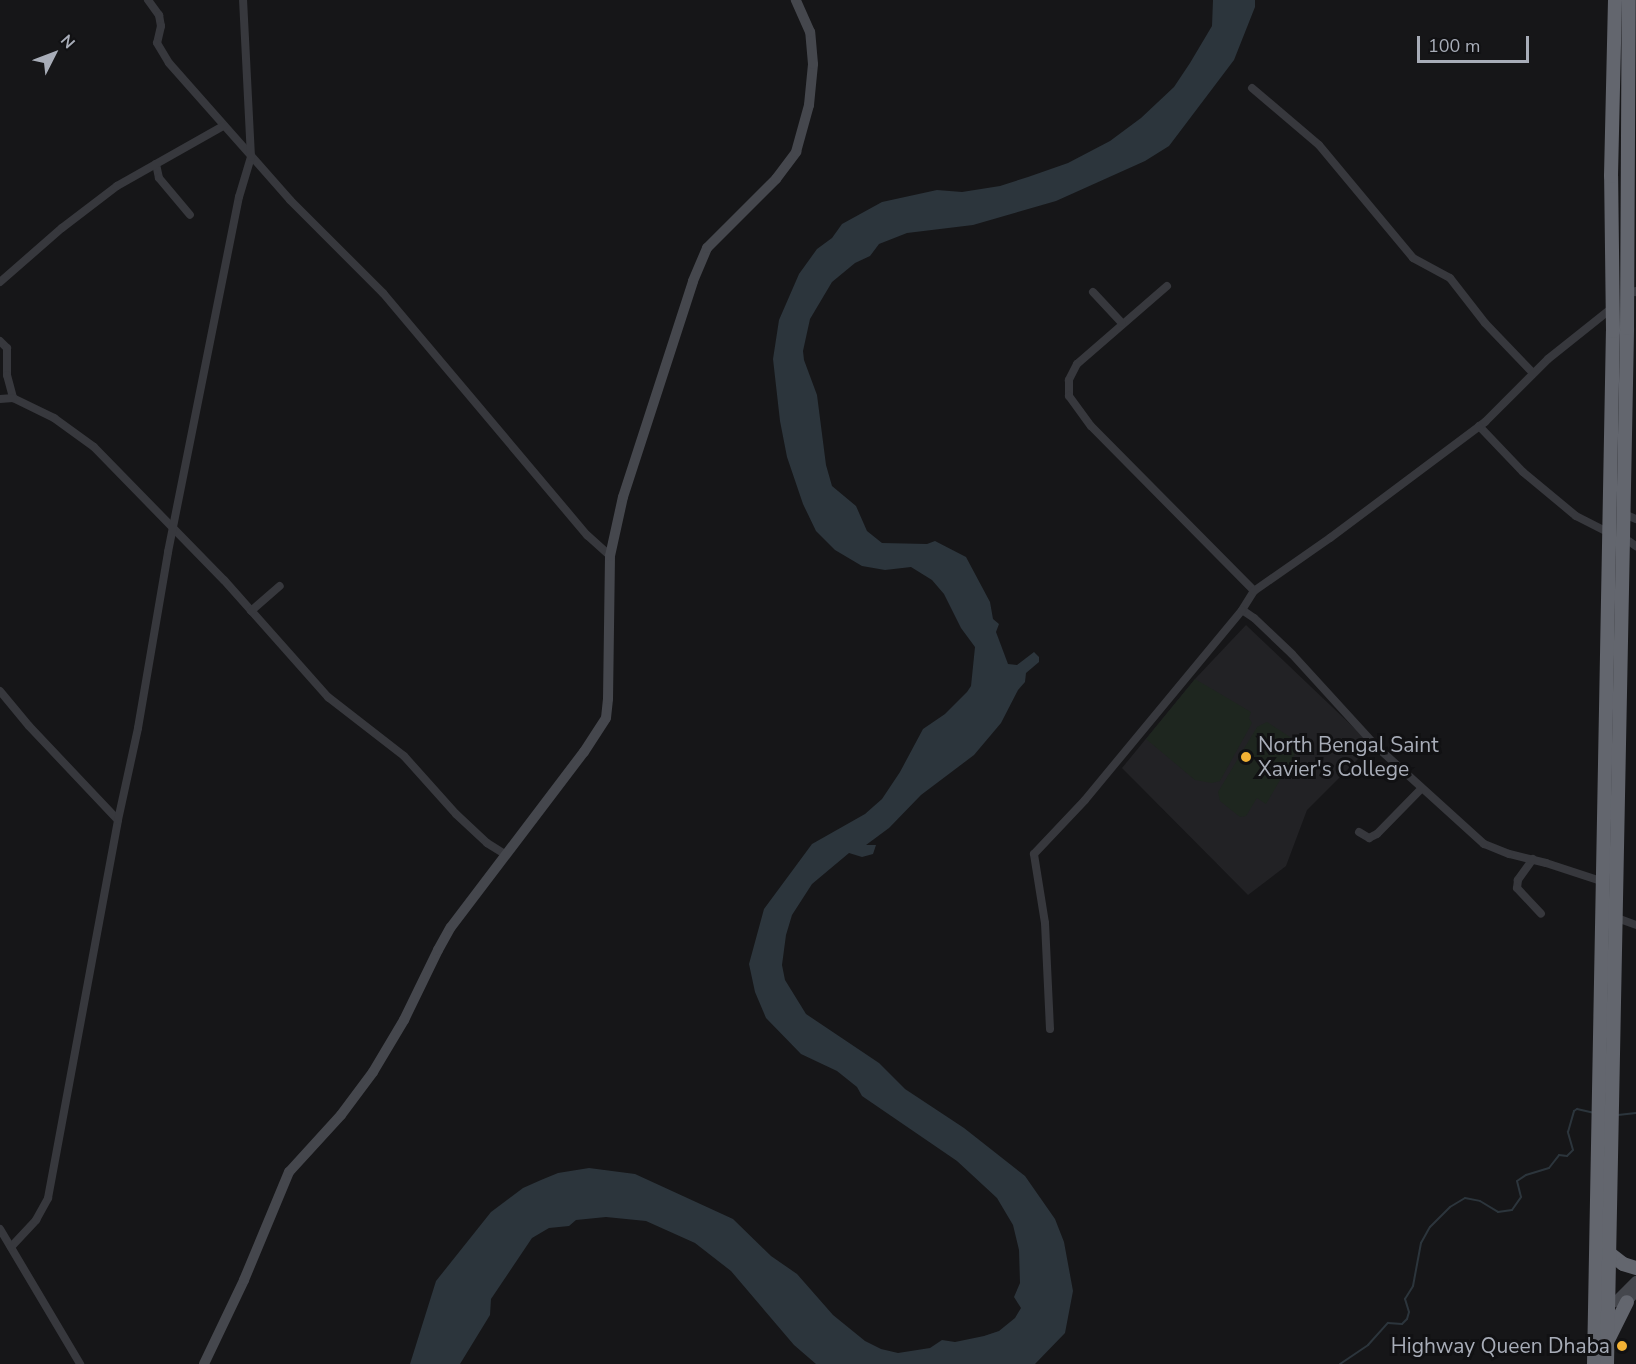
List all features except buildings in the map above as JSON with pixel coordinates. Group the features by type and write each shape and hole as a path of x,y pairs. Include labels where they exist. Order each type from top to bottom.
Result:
{"highway":[{"path":"1607,1364 1607,1341 1601,1311 1599,1120 1606,1091 1617,918 1616,535 1611,176 1615,0"},
{"path":"1594,1364 1609,1253 1613,1117 1606,1091 1604,882 1616,535 1630,517 1634,291 1629,0"},
{"path":"1609,1253 1623,1264 1636,1268"},
{"path":"1607,1341 1631,1297"}],"street":[{"path":"148,0 160,20 158,49 251,157 383,292 587,535 610,556"},
{"path":"11,1247 36,1220 48,1198 174,528 240,197 251,157 243,0"},
{"path":"204,1364 244,1280 289,1172 341,1115 373,1072 404,1020 451,927 597,735 606,718 610,556 623,496 700,263 717,236 776,179 798,145 809,105 813,64 810,32 796,0"},
{"path":"1252,88 1319,145 1413,258 1450,278 1493,332 1533,373"},
{"path":"0,282 108,193 223,126"},
{"path":"156,164 159,178 190,214"},
{"path":"1167,286 1077,364 1071,373 1069,396 1091,426 1254,591"},
{"path":"1093,292 1122,323"},
{"path":"1050,1029 1045,923 1034,854 1085,800 1242,610 1254,591 1340,531 1479,426 1571,338 1613,308"},
{"path":"0,341 7,348 7,375 13,398"},
{"path":"0,399 13,398 54,418 94,447 174,528 328,698 404,756 456,814 487,843 506,855"},
{"path":"1479,426 1523,472 1568,508 1592,526 1636,546"},
{"path":"251,612 280,586"},
{"path":"1242,610 1254,618 1292,654 1375,745 1484,844 1509,854 1533,859 1604,882"},
{"path":"0,691 29,726 118,819"},
{"path":"1359,832 1369,838 1377,834 1422,788"},
{"path":"1533,859 1518,880 1516,888 1541,914"},
{"path":"1617,918 1636,925"},
{"path":"0,1229 80,1364"},
{"path":"1601,1311 1619,1299 1636,1281"},
{"path":"1601,1311 1631,1297"}],"shaded area":[{"path":"1213,0 1255,0 1255,7 1234,60 1169,146 1145,161 1056,201 973,225 907,233 879,244 870,256 855,263 832,282 810,319 803,351 817,395 826,465 832,486 856,506 867,531 882,543 927,544 935,541 966,557 990,602 993,619 999,624 996,632 1008,664 1017,665 1034,652 1039,657 1039,662 1026,673 1025,682 1018,690 1001,723 974,755 921,795 889,828 866,845 876,845 873,854 862,857 849,853 812,884 792,915 786,935 782,965 785,980 806,1014 879,1063 905,1089 964,1128 1025,1176 1055,1219 1064,1242 1073,1291 1065,1333 1035,1364 816,1364 794,1345 731,1271 695,1243 646,1221 606,1217 576,1220 569,1226 549,1228 532,1238 491,1299 490,1315 460,1364 410,1364 436,1281 491,1212 523,1188 558,1173 589,1168 635,1174 733,1219 771,1256 797,1274 833,1315 865,1341 881,1349 898,1353 930,1348 942,1340 955,1342 984,1336 999,1331 1015,1318 1021,1308 1014,1297 1020,1283 1019,1250 1013,1225 997,1198 957,1161 862,1096 857,1087 837,1071 801,1054 766,1018 755,992 749,964 764,909 812,844 865,814 882,799 900,772 923,729 945,714 971,686 975,647 961,628 944,594 932,580 911,567 885,570 862,566 835,550 816,531 803,504 787,457 780,421 773,359 779,320 799,274 817,249 832,238 842,224 882,202 937,190 962,192 1000,186 1068,163 1110,141 1141,118 1174,87 1212,26"},
{"name":"North Bengal Saint Xavier's College","path":"1246,625 1372,745 1307,810 1286,866 1248,895 1122,768 1195,679"},
{"path":"1195,679 1251,712 1249,718 1252,723 1220,781 1212,783 1195,780 1146,739"},
{"path":"1267,722 1301,744 1266,804 1257,798 1246,816 1240,817 1220,801 1218,792 1257,727"}],"waterway":[{"path":"1340,1364 1368,1345 1388,1323 1402,1324 1407,1319 1409,1312 1405,1299 1413,1286 1421,1243 1430,1227 1450,1207 1465,1198 1480,1201 1498,1212 1512,1210 1521,1197 1517,1181 1526,1175 1549,1168 1559,1155 1567,1156 1573,1150 1568,1132 1574,1111 1577,1109 1595,1113"},
{"path":"1618,1115 1636,1113"}],"place":[{"name":"North Bengal Saint Xavier's College","path":"1246,757"},
{"name":"Highway Queen Dhaba","path":"1622,1346"}]}
